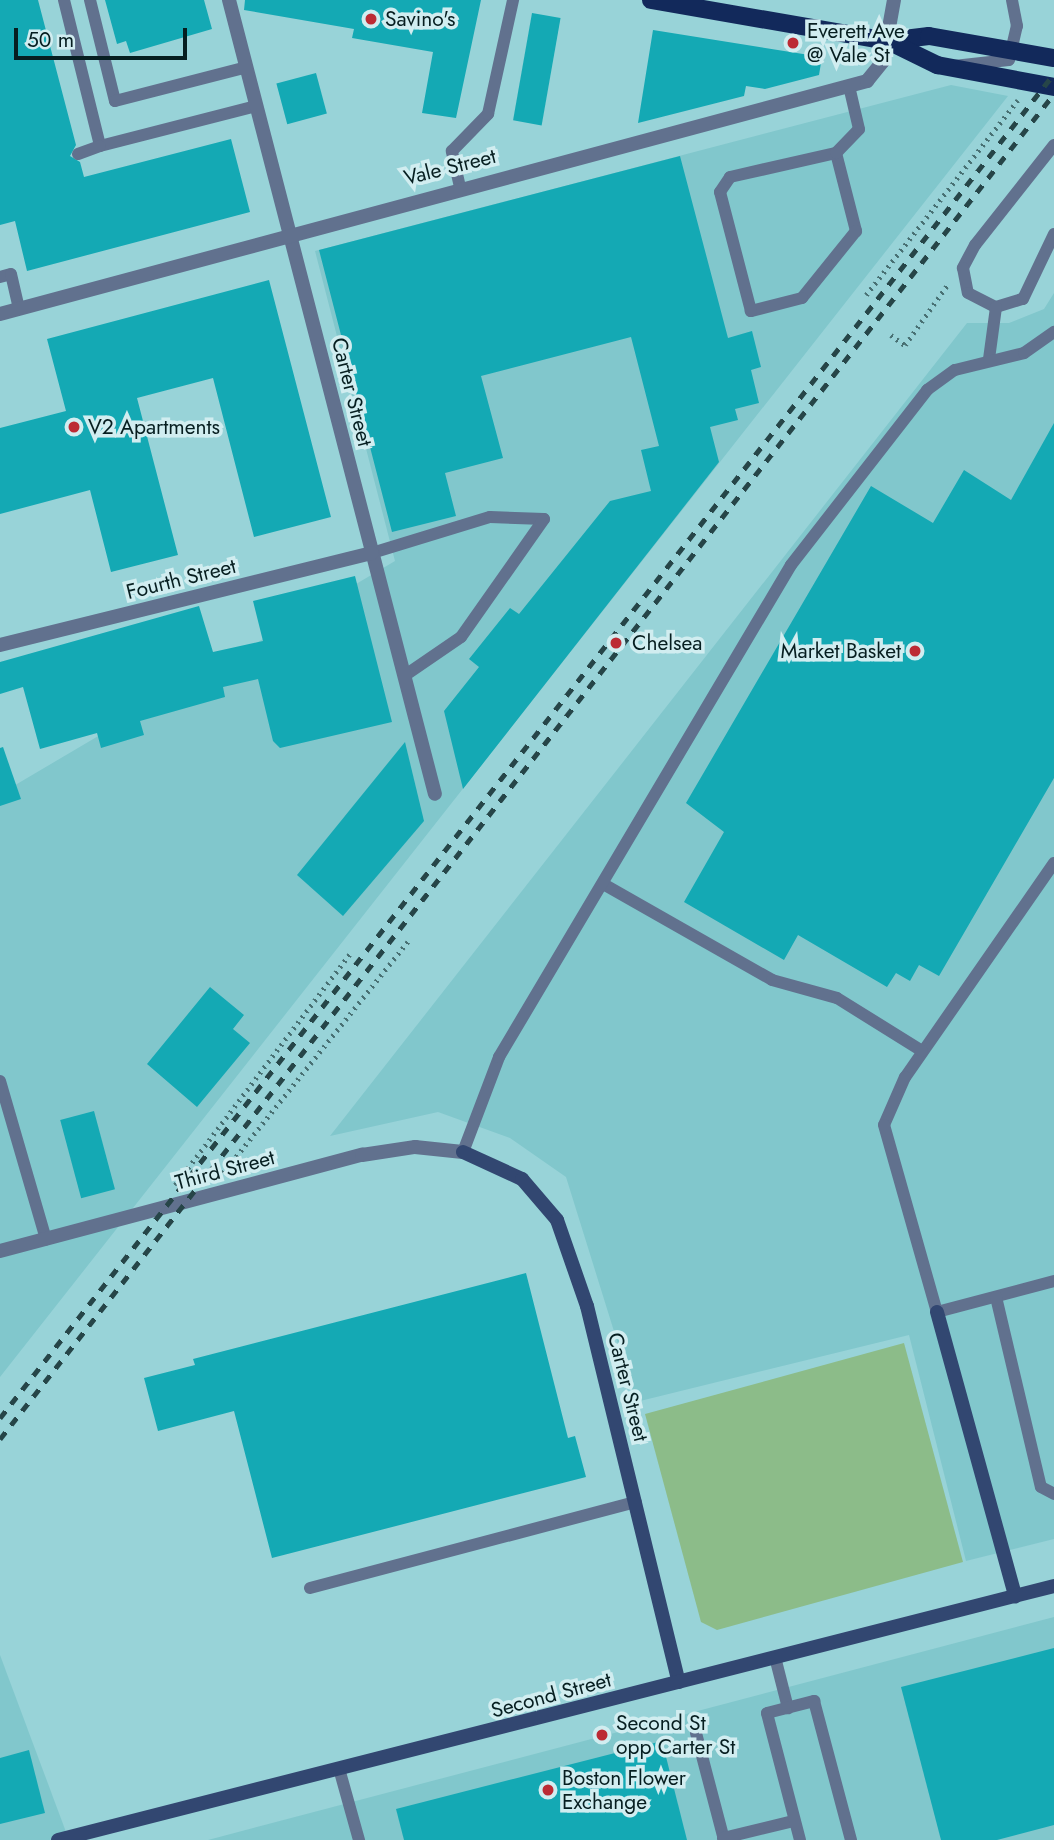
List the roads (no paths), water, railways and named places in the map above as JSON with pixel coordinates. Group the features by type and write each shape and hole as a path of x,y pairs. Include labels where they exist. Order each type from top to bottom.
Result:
{"main road":[{"path":"651,0 888,41 950,68 1054,87"},
{"path":"888,41 929,36 1054,58"},
{"name":"Carter Street","path":"463,1152 522,1179 557,1220 587,1306 679,1682"},
{"path":"937,1312 1015,1596"},
{"name":"Second Street","path":"58,1840 340,1772 1054,1586"}],"street":[{"name":"Carter Street","path":"229,0 435,794"},
{"name":"Vale Street","path":"0,314 460,187 849,86 878,73 888,41 894,0"},
{"name":"Fourth Street","path":"0,645 372,553"},
{"name":"Third Street","path":"0,1251 362,1155 415,1147 463,1152"}],"lane":[{"path":"64,0 100,146"},
{"path":"90,0 115,100 247,67"},
{"path":"460,187 452,151 488,114 513,0"},
{"path":"950,68 1002,64 1013,50 1012,0"},
{"path":"836,153 856,232 803,298 751,311 720,192 730,177 836,153 859,129 849,86"},
{"path":"78,154 256,106"},
{"path":"1054,145 975,245 962,276 972,297 996,307 1028,293 1054,234"},
{"path":"0,276 11,274 19,309"},
{"path":"989,359 996,307"},
{"path":"463,1152 499,1057 605,885 791,565 927,390 955,370 989,359 1024,353 1054,332"},
{"path":"372,553 490,517 544,519 461,637 404,676"},
{"path":"1054,863 922,1052 884,1125 937,1312 1054,1281"},
{"path":"605,885 772,980 837,998 922,1052"},
{"path":"0,1081 46,1239"},
{"path":"996,1297 1041,1487 1054,1494"},
{"path":"310,1588 636,1502"},
{"path":"775,1657 788,1708"},
{"path":"800,1840 767,1713 814,1701 850,1840"},
{"path":"696,1733 724,1839 794,1821"},
{"path":"340,1772 359,1840"}],"railway":[{"path":"0,1418 1054,74"},
{"path":"0,1439 1054,94"}],"place":[{"name":"Savino's","path":"371,19"},
{"name":"Everett Ave @ Vale St","path":"793,43"},
{"name":"V2 Apartments","path":"74,427"},
{"name":"Chelsea","path":"616,643"},
{"name":"Market Basket","path":"915,651"},
{"name":"Second St opp Carter St","path":"602,1735"},
{"name":"Boston Flower Exchange","path":"548,1790"}]}
